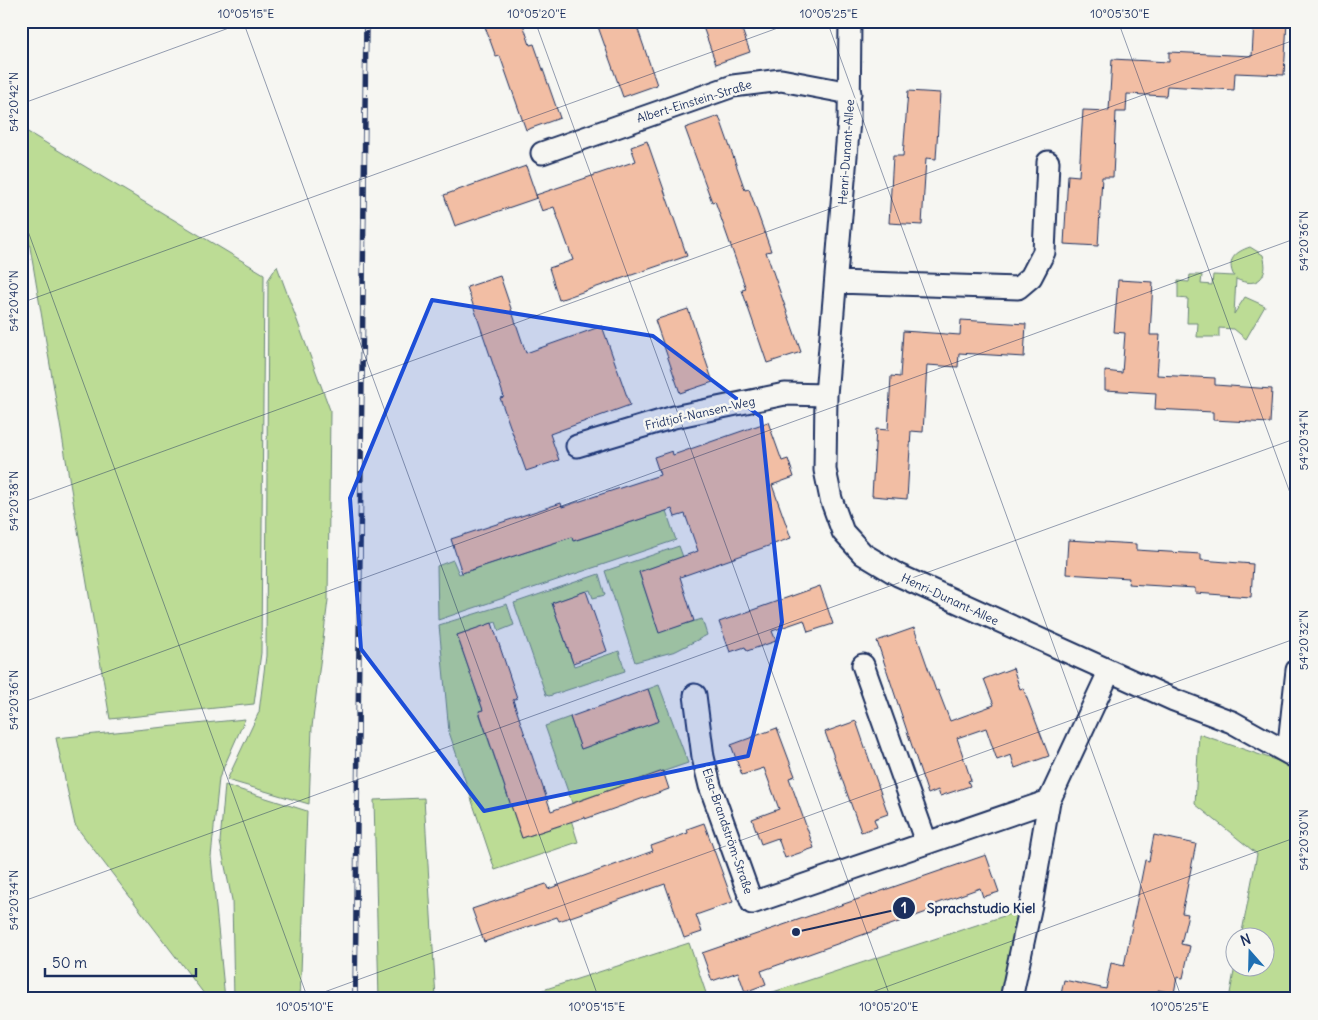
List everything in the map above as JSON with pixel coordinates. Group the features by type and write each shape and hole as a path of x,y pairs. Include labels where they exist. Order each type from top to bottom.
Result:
{"street":[{"name":"Henri-Dunant-Allee","path":"850,21 850,93 837,282 826,395 825,470 831,499 844,532 863,554 898,575 1109,672 1216,718 1232,722 1292,755"},
{"name":"Albert-Einstein-Straße","path":"542,153 652,113 750,82 781,80 850,93"},
{"path":"837,282 1018,288 1031,277 1044,252 1048,162"},
{"name":"Fridtjof-Nansen-Weg","path":"577,446 674,417 785,394 826,395"},
{"path":"863,664 926,842"},
{"path":"1292,755 1297,670"},
{"path":"1011,999 1032,900 1049,801 1109,672"},
{"name":"Elsa-Brandström-Straße","path":"695,695 703,757 710,786 752,903 1049,801"}],"highlighted area":[{"path":"432,300 653,336 761,417 782,622 748,756 484,811 361,649 350,498"}],"green space":[{"path":"21,128 264,274 261,653 254,704 110,719 21,194"},
{"path":"1250,247 1263,255 1265,269 1263,275 1256,282 1243,282 1236,279 1234,314 1245,297 1265,306 1246,339 1234,329 1219,328 1219,337 1197,337 1198,323 1187,323 1188,299 1178,298 1178,281 1189,282 1190,275 1202,275 1201,284 1212,285 1213,275 1234,276 1231,265 1233,257 1240,251"},
{"path":"277,266 330,410 328,600 312,727 309,804 227,780 259,712 266,656 268,280"},
{"path":"660,493 676,540 438,620 437,566 453,560 459,574 572,537 574,541 647,517"},
{"path":"679,546 683,557 639,572 659,632 702,619 707,635 676,651 635,662 605,571"},
{"path":"599,574 605,595 593,598 590,590 552,603 574,666 619,651 625,671 549,696 546,695 514,603"},
{"path":"507,604 514,625 499,631 496,622 457,635 483,710 479,712 522,838 565,824 567,807 578,842 495,870 449,732 439,625"},
{"path":"659,685 688,763 572,803 545,726 570,717 581,749 659,721 648,689"},
{"path":"245,719 219,778 211,857 225,999 208,999 75,825 56,738"},
{"path":"1199,734 1278,761 1297,770 1297,999 1229,999 1233,978 1276,978 1276,928 1243,928 1257,854 1195,804"},
{"path":"225,785 307,811 300,999 234,999 232,900 220,842"},
{"path":"424,798 436,999 379,999 374,800"},
{"path":"1019,911 1000,999 752,999"},
{"path":"689,943 708,999 515,999"}],"building":[{"path":"483,21 522,21 530,45 534,44 560,118 526,130 500,56 496,57"},
{"path":"596,21 635,21 657,85 623,97"},
{"path":"701,21 739,21 750,52 716,64"},
{"path":"1254,21 1287,21 1284,75 1235,73 1234,90 1167,86 1166,96 1127,94 1126,112 1116,112 1113,177 1102,177 1098,246 1064,244 1068,175 1079,176 1083,110 1109,111 1112,59 1169,62 1169,52 1252,56"},
{"path":"908,91 940,93 936,159 926,158 922,225 889,223 893,156 903,156"},
{"path":"719,116 745,190 749,189 771,251 766,252 801,352 767,363 742,290 746,289 715,201 712,202 685,128"},
{"path":"647,141 687,256 559,300 549,268 573,260 554,207 542,211 536,195 636,161 631,147"},
{"path":"526,166 537,198 455,226 444,195"},
{"path":"500,276 526,353 602,326 630,405 550,434 559,460 526,471 500,398 504,397 467,287"},
{"path":"1118,280 1153,282 1150,335 1160,335 1157,375 1215,378 1215,385 1272,389 1270,423 1213,420 1213,412 1155,409 1156,393 1105,390 1105,371 1122,373 1125,333 1114,332"},
{"path":"688,309 713,382 680,393 655,320"},
{"path":"961,320 1026,324 1024,357 959,353 958,367 927,365 923,432 911,431 907,499 872,496 876,429 888,430 891,376 900,377 903,331 960,335"},
{"path":"768,422 782,461 788,459 794,477 772,485 791,538 680,577 694,621 659,633 639,572 698,551 685,514 675,517 672,509 573,541 572,537 462,573 451,539 561,503 562,507 660,475 654,457 672,451 673,455"},
{"path":"1068,540 1136,544 1136,550 1201,554 1201,560 1253,564 1251,597 1195,593 1195,588 1128,584 1129,578 1066,574"},
{"path":"820,586 833,624 808,632 804,620 772,631 776,641 747,651 745,647 730,652 719,622"},
{"path":"586,591 607,651 573,663 552,603"},
{"path":"492,623 517,698 513,700 551,811 663,771 669,789 585,819 585,817 522,838 479,711 483,710 457,635"},
{"path":"914,628 936,691 938,690 950,721 994,705 984,679 1013,668 1020,689 1023,688 1049,756 1015,768 1011,755 997,760 986,728 957,738 971,780 968,781 970,786 940,796 938,790 928,794 877,641"},
{"path":"648,689 659,721 581,749 570,717"},
{"path":"856,721 888,814 874,819 877,827 861,832 825,732"},
{"path":"777,728 795,776 789,778 814,848 785,858 778,838 761,844 752,819 779,809 764,768 742,775 731,745"},
{"path":"704,823 733,902 696,915 702,932 684,938 665,884 559,921 557,917 484,942 472,909 546,884 548,889 653,851 651,846 688,833 687,829"},
{"path":"1154,835 1196,844 1182,913 1188,914 1181,944 1190,946 1183,978 1177,977 1174,993 1158,990 1156,999 1060,999 1064,980 1106,989 1111,963 1124,966 1145,860 1149,861"},
{"path":"986,855 999,892 983,897 980,888 936,904 938,908 761,971 766,984 745,992 738,972 712,981 702,953"}],"railway":[{"path":"355,999 366,21"}],"place":[{"name":"Sprachstudio Kiel","path":"796,932"}]}
